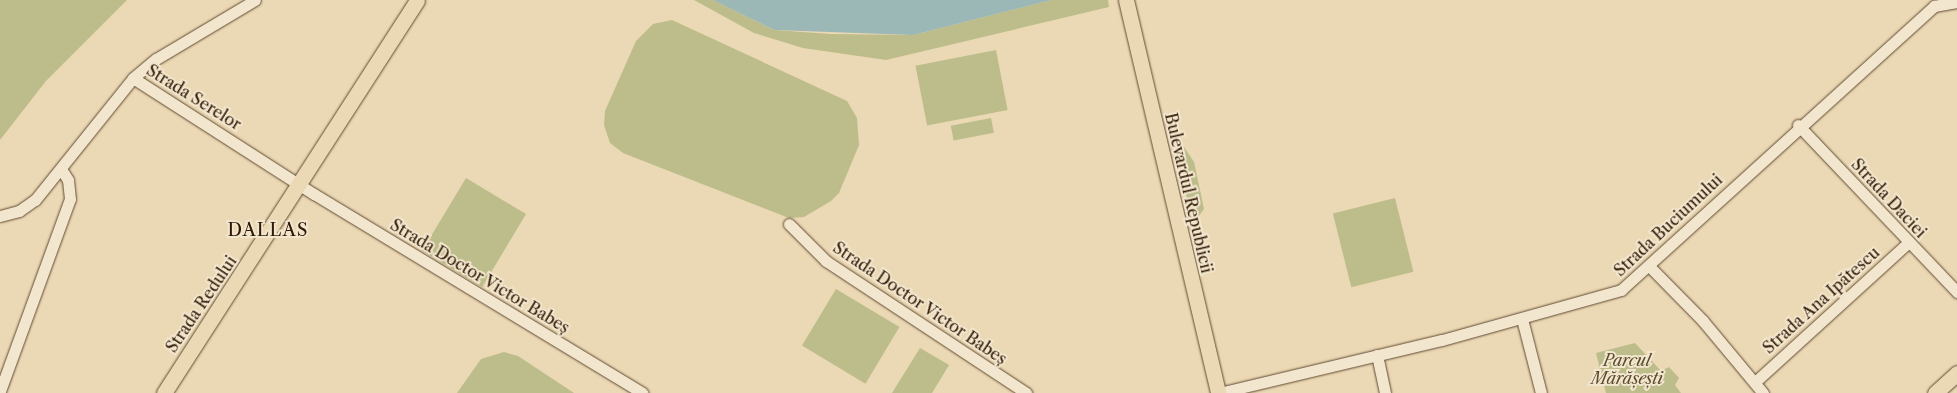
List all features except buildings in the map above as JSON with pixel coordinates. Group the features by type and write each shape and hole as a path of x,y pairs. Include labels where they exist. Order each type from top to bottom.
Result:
{"main road":[{"name":"Strada Redului","path":"164,393 302,184 417,0"},
{"name":"Bulevardul Republicii","path":"1126,2 1218,393"},
{"path":"1935,393 1957,373"}],"street":[{"path":"133,78 156,59 255,0"},
{"name":"Strada Buciumului","path":"1218,393 1377,356 1616,292 1650,267 1798,125 1934,6 1957,2"},
{"name":"Strada Serelor","path":"0,216 27,206 61,169 133,78 302,184"},
{"name":"Strada Daciei","path":"1798,125 1957,292"},
{"path":"0,391 70,199 68,180 61,169"},
{"name":"Strada Doctor Victor Babeș","path":"302,184 642,393"},
{"name":"Strada Doctor Victor Babeș","path":"789,224 826,261 1013,389 1026,393"},
{"name":"Strada Ana Ipătescu","path":"1755,382 1908,242"},
{"path":"1650,267 1763,393"},
{"path":"1522,318 1541,393"},
{"path":"1377,356 1385,393"}],"green space":[{"path":"0,0 127,0 46,81 0,140"},
{"path":"694,0 713,0 774,30 831,34 913,35 1052,0 1108,0 1109,7 886,60 803,48 754,33"},
{"path":"672,20 847,101 857,118 859,145 839,193 831,201 804,217 789,218 623,153 610,143 604,125 605,111 636,41 653,24"},
{"path":"996,50 1008,110 927,126 916,66"},
{"path":"991,118 994,133 954,141 951,126"},
{"path":"1184,147 1194,162 1204,209 1193,224 1175,148"},
{"path":"466,178 526,214 482,287 422,251"},
{"path":"1395,198 1413,272 1351,287 1333,213"},
{"path":"836,289 899,327 865,384 802,346"},
{"name":"Parcul Mărășești","path":"1635,343 1661,371 1669,367 1679,378 1675,385 1681,393 1606,393 1596,353"},
{"path":"920,348 949,365 932,393 892,393"},
{"path":"504,352 518,356 574,393 457,393 481,359"}],"water":[{"path":"713,0 1052,0 913,35 774,30"}],"district":[{"name":"DALLAS","path":"268,230"}]}
